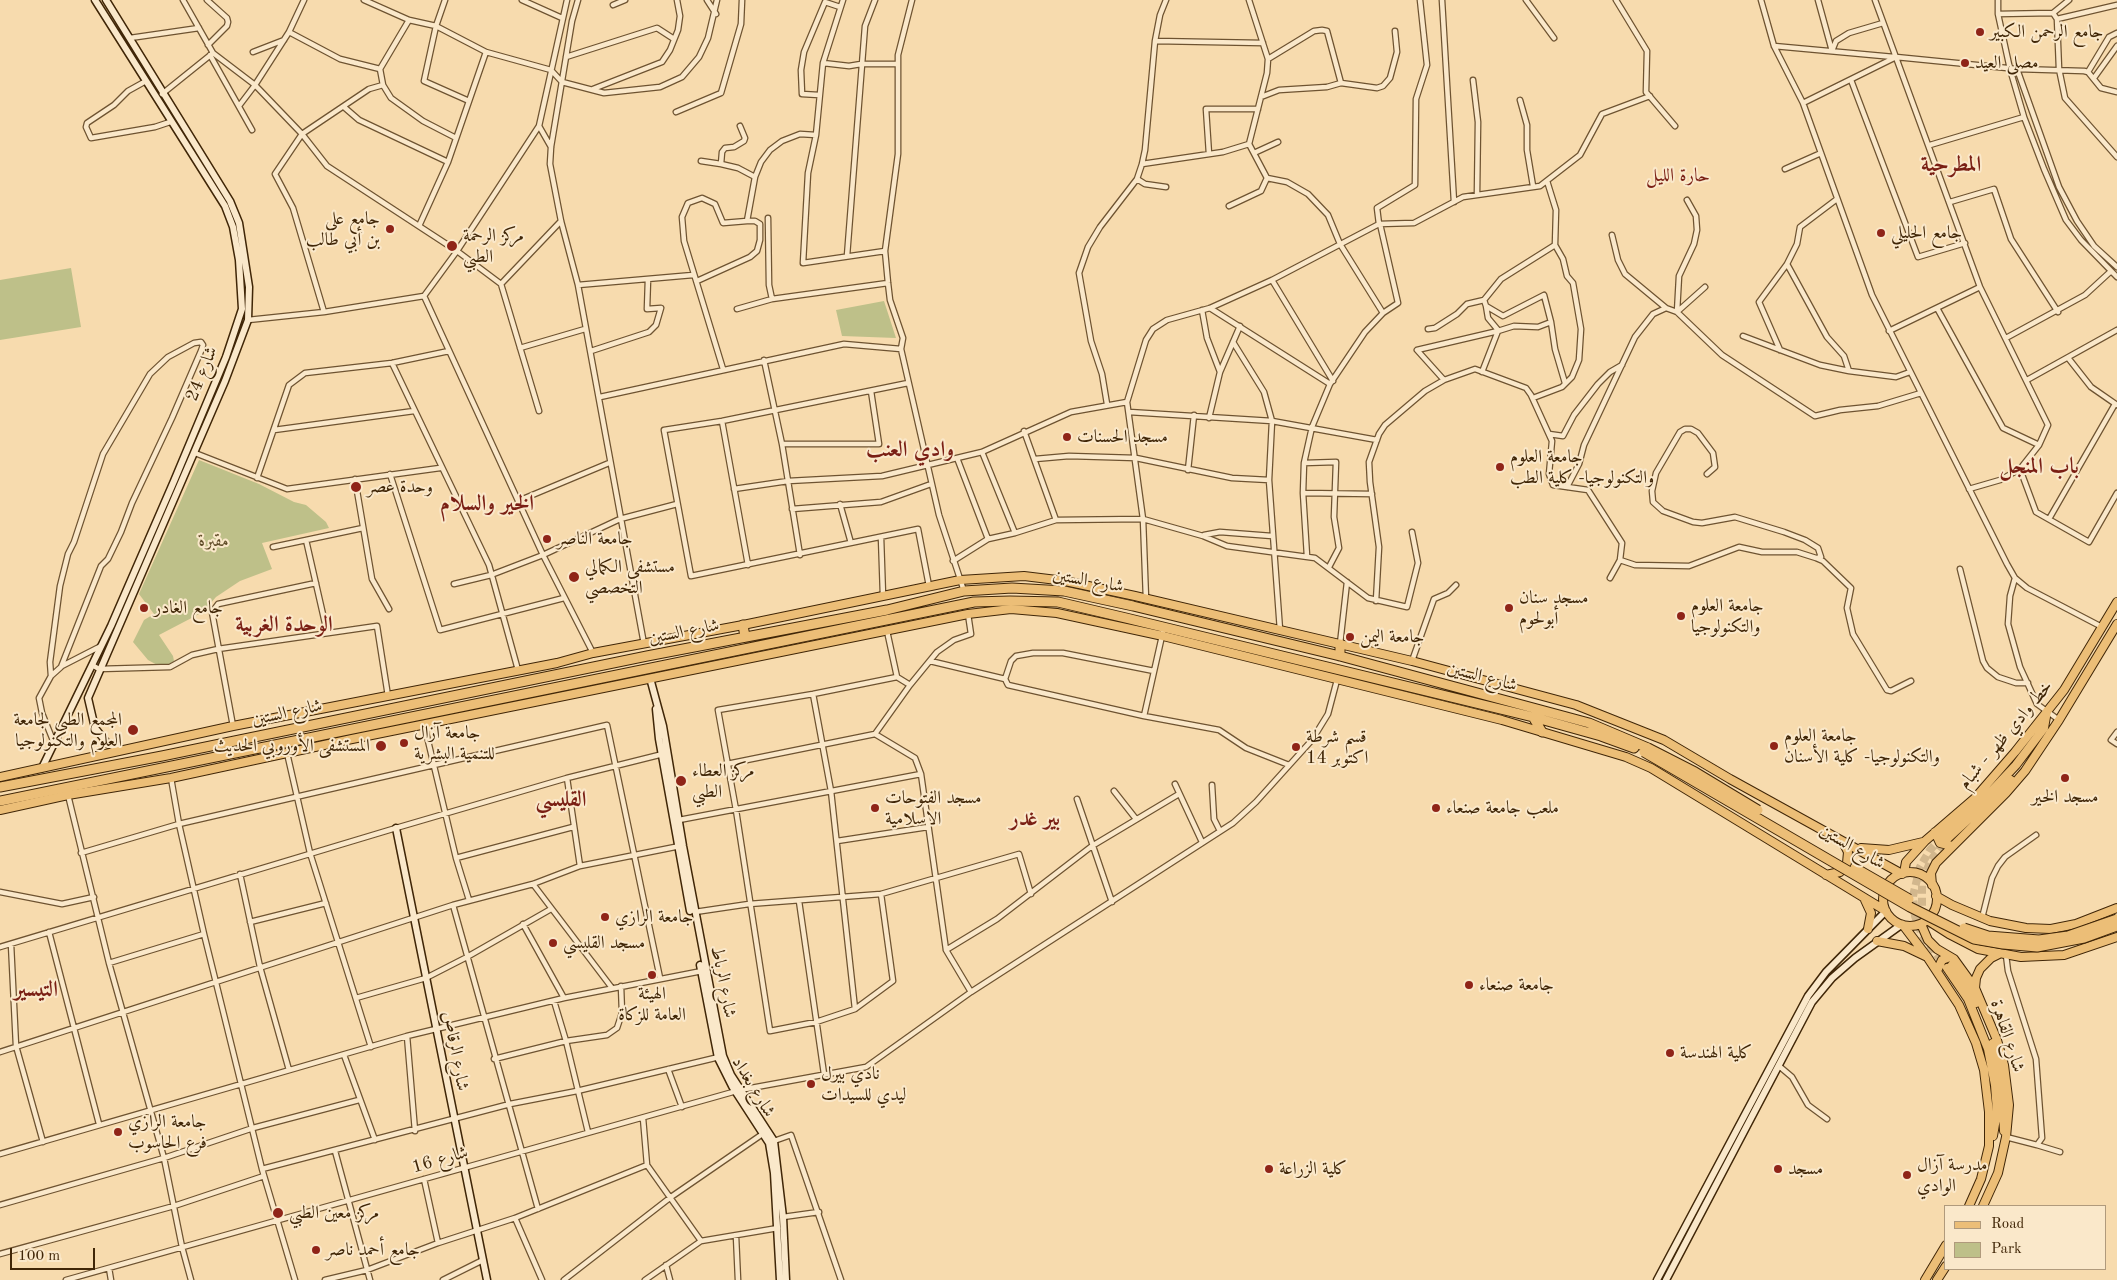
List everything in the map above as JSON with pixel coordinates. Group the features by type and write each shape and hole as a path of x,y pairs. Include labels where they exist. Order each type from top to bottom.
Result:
{"highway":[{"name":"شارع الستين","path":"0,787 44,777 162,756 745,636 887,610 964,591 1012,588 1064,591 1340,656 1589,723 1695,772 1918,905 1972,932 2023,940 2057,939 2083,932 2117,919"},
{"name":"شارع الستين","path":"7,803 556,693 751,648 974,602 1058,602 1164,632 1328,667 1533,716 1646,750 1903,902 1974,939 2038,947 2084,938 2117,926"},
{"path":"972,613 974,602"},
{"path":"1173,616 1176,606"},
{"path":"743,625 745,636"},
{"path":"1340,644 1340,656"},
{"path":"751,648 753,658"},
{"path":"1325,677 1328,667"},
{"path":"430,688 432,699"},
{"path":"1533,716 1542,732"},
{"path":"42,768 44,777"}],"main road":[{"name":"شارع الستين","path":"0,777 233,726 557,663 593,653 743,625 929,586 960,580 1024,576 1065,581 1340,644 1412,661 1576,705 1664,740 1843,842 1903,873"},
{"name":"خط وادي ظهر - شبام","path":"1903,873 1906,862 1925,842 1992,782 2064,690 2117,602"},
{"name":"شارع الستين","path":"0,810 7,803 171,778 287,753 351,734 424,724 556,693 650,678 972,613 1011,609 1057,613 1164,632 1336,680 1502,720 1626,757 1651,768 1886,911"},
{"name":"خط وادي ظهر - شبام","path":"1948,840 2010,781 2033,753 2049,728 2059,720 2117,624"},
{"path":"1932,885 1920,874 1903,873 1892,879 1885,888 1883,900 1886,911 1892,919 1902,925 1912,926 1924,922 1936,906 1936,896 1931,877 1933,866 1948,840 2016,765 2044,728 2047,711"},
{"path":"1935,832 1940,843 1948,840"},
{"path":"1824,874 1835,874 1844,868 1848,852 1843,842"},
{"path":"1853,846 1889,850 1925,842"},
{"path":"1936,896 1952,906 1982,918 2020,927 2051,929 2076,924 2117,908"},
{"path":"1863,898 1871,913 1868,929"},
{"path":"1972,946 1972,930 1982,918"},
{"path":"1924,922 1972,946 2003,954 2052,957 2083,950 2117,938"},
{"name":"شارع القاهرة","path":"1924,922 1925,935 1932,945 1975,988 1997,1040 2004,1065 2009,1105 2006,1137 1998,1173 1983,1205"},
{"name":"شارع القاهرة","path":"1902,925 1937,971 1965,1018 1980,1057 1988,1098 1989,1146 1981,1180 1970,1205"},
{"path":"1877,941 1904,946 1928,958"},
{"path":"1975,988 1976,978 1986,961 2003,954"},
{"path":"1937,971 1942,960 1950,957 1951,964 1976,1015 1993,1067 1997,1112 1995,1128 1989,1146"},
{"path":"1951,964 1978,1005 1993,1044 2001,1077 2003,1125 2006,1137"},
{"path":"1925,1280 1944,1248"},
{"path":"1937,1280 1944,1269"}],"street":[{"name":"شارع 24","path":"42,768 55,745 102,646 181,465 229,348 242,309 239,260 230,218 212,184 170,122 95,0"},
{"name":"شارع 24","path":"106,0 162,94 224,190 235,211 246,259 248,320 195,453 99,669 88,698 94,728 108,744 123,750"},
{"path":"183,0 252,130"},
{"path":"207,0 227,18 228,22 227,26 208,45"},
{"path":"239,106 255,85 289,32 304,0"},
{"path":"364,0 409,20 436,26 486,52 551,70 562,82 604,92 633,91 660,86 682,77 699,57 716,14 717,0"},
{"path":"445,0 436,26 424,81 469,101"},
{"path":"522,0 562,18"},
{"path":"248,320 324,312 424,296 457,251 539,126 567,0"},
{"path":"578,0 572,21 551,147 550,164 591,351 644,644"},
{"path":"613,5 625,0"},
{"path":"591,90 662,62 674,38 680,16 677,0"},
{"path":"708,0 716,14"},
{"path":"676,112 721,93 741,24 742,0"},
{"path":"843,0 823,63 816,135 808,173 803,263 885,251"},
{"path":"847,256 865,26 875,0"},
{"path":"912,0 898,64 898,154 885,251 890,300 903,338 901,350 929,466 931,484 953,561 964,591"},
{"path":"1107,404 1102,374 1091,341 1079,273 1088,247 1100,227 1137,180 1145,150 1155,41 1160,15 1166,0"},
{"path":"1249,0 1268,59 1249,144 1267,178"},
{"path":"1306,556 1303,493 1304,463 1312,427 1331,382 1365,332 1383,313 1398,303 1379,224 1377,208 1415,185 1416,99 1427,64 1420,0"},
{"path":"1442,0 1454,202"},
{"path":"1526,0 1554,38"},
{"path":"1616,0 1647,51 1646,92 1675,126"},
{"path":"1761,0 1774,46 1803,103 1872,296 2015,578 2027,588 2102,627"},
{"path":"1818,0 1832,51"},
{"path":"1875,0 1930,145 1980,287 2048,425 2039,444 2020,468 2000,480 1969,489"},
{"path":"1998,0 1998,14 2010,68 2024,117 2066,220 2076,234 2110,272 2117,277"},
{"path":"1998,14 2053,12 2068,0"},
{"path":"819,95 802,94 801,70 804,52 825,2 840,7"},
{"path":"2057,19 2117,5"},
{"path":"2053,12 2057,19 2059,70 2065,98 2117,157"},
{"path":"409,20 380,69 383,86 391,98 415,115 456,138"},
{"path":"1832,51 1836,41 1849,33 1883,23"},
{"path":"130,38 198,28"},
{"path":"566,57 657,28 674,38"},
{"path":"1268,59 1314,31 1328,31 1341,83"},
{"path":"1261,97 1279,90 1327,87 1341,83 1376,88 1383,86 1390,78 1397,52 1395,31"},
{"path":"289,32 340,59 380,69"},
{"path":"2088,72 2109,38 2117,33"},
{"path":"253,52 284,39"},
{"path":"1155,41 1263,43"},
{"path":"1774,46 2017,69 2088,72 2101,88 2117,92"},
{"path":"2094,78 2117,46"},
{"path":"419,226 448,162 486,52"},
{"path":"162,94 212,54"},
{"path":"212,54 255,85 302,134 328,166 457,251 501,284 539,411"},
{"path":"1803,103 1896,57"},
{"path":"823,63 849,66 861,64 898,64"},
{"path":"2017,69 2059,187 2094,246 2116,265"},
{"path":"1474,80 1478,122 1477,195"},
{"path":"1851,80 1918,257 1965,243"},
{"path":"146,81 128,91 114,105 86,124 91,138 155,127 170,122"},
{"path":"324,312 293,208 275,174 302,134 369,89 383,86"},
{"path":"1146,599 1143,519 1127,402 1146,340 1153,329 1167,320 1210,308 1272,280 1379,224 1414,223 1463,196 1534,186 1547,181 1580,155 1602,114 1650,96"},
{"path":"1520,100 1528,125 1527,150 1534,186"},
{"path":"344,107 359,120 448,162"},
{"path":"1209,154 1206,109 1258,109"},
{"path":"1930,145 2024,117"},
{"path":"539,126 551,147"},
{"path":"721,164 722,152 725,148 734,147 744,141 745,138 740,126"},
{"path":"747,221 755,177 760,162 770,150 782,141 800,134 816,135"},
{"path":"1254,153 1278,142"},
{"path":"1142,164 1209,154 1249,144"},
{"path":"1785,169 1821,153"},
{"path":"701,161 738,168 755,177"},
{"path":"1267,178 1288,182 1308,194 1328,215 1340,244 1383,313"},
{"path":"1229,206 1261,191 1267,178"},
{"path":"1137,180 1144,184 1166,188"},
{"path":"1532,398 1562,387 1572,377 1579,360 1581,329 1573,283 1567,276 1563,259 1555,245 1556,210 1547,181"},
{"path":"1950,202 1994,189 2010,238 2058,312"},
{"path":"697,281 757,252 760,240 760,224 755,221 722,223 714,204 709,200 695,199 688,203 682,217 684,240 693,275 697,281 723,369"},
{"path":"1780,350 1759,302 1787,264 1796,244 1800,227 1837,199"},
{"path":"1677,312 1679,276 1694,244 1696,230 1696,216 1687,200"},
{"path":"768,218 769,284 772,299"},
{"path":"501,284 561,221"},
{"path":"2076,234 2083,230"},
{"path":"1612,235 1618,260 1625,274 1666,308 1677,312 1722,355 1815,416 1840,410 1878,406 1921,393"},
{"path":"1428,329 1435,328 1457,314 1467,304 1484,300 1501,279 1555,245"},
{"path":"1787,264 1827,337 1844,356 1849,371"},
{"path":"2006,338 2058,312 2085,294 2110,272"},
{"path":"578,285 693,275"},
{"path":"591,351 649,332 656,325 661,308 647,309 648,279"},
{"path":"1272,280 1331,382"},
{"path":"737,309 772,299 888,284"},
{"path":"1677,312 1705,287"},
{"path":"1889,331 1980,287"},
{"path":"1486,306 1503,316 1544,295 1555,349 1566,383"},
{"path":"424,296 543,555 593,653"},
{"path":"1484,300 1488,318 1494,328 1498,330"},
{"path":"1210,308 1331,382"},
{"path":"1567,488 1579,464 1584,445 1635,337 1653,314 1666,308"},
{"path":"1937,308 2003,428 2039,444"},
{"path":"1202,310 1207,338 1220,372"},
{"path":"1444,380 1418,350 1514,326 1538,327 1551,322"},
{"path":"1209,418 1220,372 1240,326"},
{"path":"520,348 585,329"},
{"path":"1482,372 1498,330"},
{"path":"2027,380 2069,359 2117,330"},
{"path":"1743,336 1780,350 1800,355 1820,365 1896,377 1910,372"},
{"path":"51,676 50,662 60,586 68,554 74,542 103,454 150,374 168,357 194,343 201,342 203,346 201,351 132,503 121,532 108,559 101,566 61,667"},
{"path":"1233,342 1264,392 1272,421 1270,480 1272,536 1280,630"},
{"path":"600,397 844,344 901,350"},
{"path":"257,478 290,385 305,373 392,363 450,351"},
{"path":"2049,520 2116,405 2091,387 2069,359"},
{"path":"764,360 782,444 800,555"},
{"path":"392,363 440,468 489,565 518,670"},
{"path":"1549,434 1563,436 1574,415 1598,384 1610,372 1622,366"},
{"path":"1376,601 1379,547 1369,462 1377,440 1385,425 1425,391 1444,380 1475,370 1526,388 1552,441 1549,474 1553,485 1588,490 1622,542 1620,560 1610,578"},
{"path":"908,382 722,421 664,430 690,576 800,555 918,529 929,586"},
{"path":"782,444 879,444 871,391"},
{"path":"734,489 788,481 882,476 929,466 982,452 1071,412 1107,404 1127,402"},
{"path":"274,430 414,411"},
{"path":"1129,412 1272,421 1377,440"},
{"path":"1188,470 1194,415"},
{"path":"722,421 748,565"},
{"path":"1707,474 1715,467 1714,453 1698,433 1691,429 1685,429 1680,432 1656,473 1651,497 1663,511 1685,520 1702,523 1735,517 1784,532 1805,540 1818,548 1822,557 1816,558"},
{"path":"1024,432 1056,520"},
{"path":"982,452 1014,533"},
{"path":"195,453 287,489 440,468"},
{"path":"1035,459 1069,456 1136,458 1232,478 1270,480"},
{"path":"958,458 988,538"},
{"path":"1304,463 1336,462 1334,517 1339,548 1329,568"},
{"path":"518,501 610,463"},
{"path":"2020,468 2036,512 2089,542 2117,493"},
{"path":"390,474 440,630 564,598"},
{"path":"354,479 372,579 389,610"},
{"path":"792,509 881,502 931,484"},
{"path":"1303,493 1372,494"},
{"path":"454,584 492,575 543,555 620,519 677,504"},
{"path":"840,504 851,543"},
{"path":"953,561 988,538 1014,533 1056,520 1143,519 1203,536 1227,546 1306,556 1329,568 1368,598 1407,607 1418,563 1412,532"},
{"path":"273,547 363,528"},
{"path":"1203,536 1220,532 1272,536"},
{"path":"881,537 883,596"},
{"path":"306,540 327,632"},
{"path":"1620,560 1635,565 1690,566 1739,547 1762,552 1797,552 1824,561 1851,588 1847,608 1853,634 1887,690 1891,691 1911,681"},
{"path":"1960,569 1983,661 1987,668 1998,677 2016,683 2028,683"},
{"path":"2015,578 2010,596 2008,624 2037,704 2059,720"},
{"path":"1340,644 1347,582"},
{"path":"233,726 212,612 218,604 316,583"},
{"path":"1412,661 1434,599 1448,592 1456,585"},
{"path":"875,734 910,685 930,661 954,640 970,634 972,613"},
{"path":"92,665 99,669 170,667 192,655 218,649 377,626 388,696"},
{"path":"887,631 897,676 910,685"},
{"path":"1144,716 1164,632"},
{"path":"55,745 39,703 39,698 51,676 61,667 74,658 102,646"},
{"path":"1154,671 1063,654 1032,653 1016,656 1011,661 1006,679 1008,685 1144,716 1219,730 1246,748 1289,765"},
{"path":"930,661 1006,679"},
{"path":"881,894 893,981 855,1009 816,1022 770,1031 736,810 718,710 813,694 897,676"},
{"name":"شارع الرباط","path":"650,678 679,820 680,846 695,912 703,970 720,1057"},
{"name":"شارع 16","path":"66,1280 738,1090 866,1067 971,992 1220,831 1256,802 1312,740 1328,714 1336,680"},
{"path":"813,694 837,841 855,1009"},
{"path":"424,724 456,858 470,900"},
{"path":"81,853 179,824 296,799 607,725 660,978"},
{"path":"2117,732 2111,740 2117,744"},
{"path":"727,764 875,734 915,758 921,774 946,950 971,992"},
{"path":"287,753 296,799 310,853 372,1047"},
{"path":"0,947 446,813 615,765 665,754 703,970 564,998 407,1036 0,1154"},
{"path":"679,820 921,774"},
{"path":"171,778 179,824 204,934 262,1169 295,1280"},
{"path":"567,778 580,866"},
{"path":"1175,784 1178,794 1202,842"},
{"path":"1212,785 1214,819 1220,831"},
{"path":"1114,791 1136,820"},
{"path":"946,950 998,918 1092,846 1178,794"},
{"path":"68,795 122,1011 164,1158 182,1247 191,1280"},
{"path":"1077,799 1112,902"},
{"path":"837,841 928,827"},
{"name":"شارع الرقاص","path":"396,828 486,1280"},
{"path":"456,858 573,828"},
{"path":"1982,918 1992,878 1998,866 2005,857 2036,834"},
{"path":"0,1052 453,905 533,884 580,866 680,846"},
{"path":"695,912 749,904 881,894 936,880 1019,854 1031,894"},
{"path":"240,874 260,968 289,1070"},
{"path":"533,884 612,988"},
{"path":"0,892 62,904 94,897"},
{"path":"798,901 824,1074"},
{"path":"250,922 326,902"},
{"path":"453,905 494,1059 524,1150 538,1209"},
{"path":"356,998 426,978 468,958 551,909"},
{"path":"1666,1280 1713,1188 1717,1173 1787,1032 1808,996 1826,972 1886,911"},
{"path":"523,924 564,998"},
{"path":"1657,1280 1709,1181 1717,1173 1779,1066 1812,1002 1832,978 1877,941 1902,925"},
{"path":"49,932 99,1124"},
{"path":"110,963 204,934"},
{"path":"10,944 16,1046 43,1142"},
{"path":"2003,954 2036,1060 2042,1138 2036,1145"},
{"path":"1826,972 1832,978"},
{"path":"494,1059 566,1042 607,1035 617,1028 622,1013 621,986"},
{"path":"554,1001 588,1132"},
{"path":"407,1036 415,1130"},
{"path":"344,1055 375,1140"},
{"path":"262,1169 510,1104 577,1091 720,1057"},
{"name":"شارع بغداد","path":"720,1057 738,1090 766,1133 769,1143 781,1227 780,1280"},
{"path":"1779,1066 1792,1077 1808,1104 1827,1119"},
{"path":"668,1069 682,1107"},
{"path":"0,1205 164,1158 253,1128 359,1100"},
{"path":"644,1118 647,1165 701,1241"},
{"path":"564,1280 671,1198 766,1133 774,1141 783,1217 781,1227 786,1280"},
{"path":"774,1141 791,1135 841,1280"},
{"path":"2006,1137 2060,1152"},
{"path":"335,1151 370,1280"},
{"path":"325,1280 367,1270 438,1243 515,1218 647,1165"},
{"path":"0,1254 174,1206 264,1176"},
{"path":"424,1179 438,1243"},
{"path":"1709,1181 1713,1188"},
{"path":"783,1217 819,1212"},
{"path":"515,1218 542,1280"},
{"path":"645,1280 701,1241 781,1227"},
{"path":"736,1236 738,1280"},
{"path":"443,1280 482,1260"},
{"path":"666,1265 670,1280"},
{"path":"109,1268 111,1280"}],"green space":[{"path":"71,268 81,327 0,340 0,280"},
{"path":"884,301 896,338 842,336 836,310"},
{"name":"مقبرة","path":"199,460 259,484 294,502 306,505 326,522 329,528 262,543 272,569 240,581 216,597 203,612 159,635 173,656 174,661 166,666 159,666 148,660 133,642 144,620 154,614 139,594"}],"tunnel":[{"path":"1942,837 1930,850 1920,867 1913,896 1915,916 1922,935 1947,968"},
{"path":"1927,929 1922,910 1922,882 1931,860 1946,841"}],"place":[{"name":"جامع الرحمن الكبير","path":"1980,32"},
{"name":"مصلى العيد","path":"1965,63"},
{"name":"جامع علي بن أبي طالب","path":"390,229"},
{"name":"جامع الحليلي","path":"1881,233"},
{"name":"مركز الرحمة الطبي","path":"452,246"},
{"name":"مسجد الحسنات","path":"1067,437"},
{"name":"جامعة العلوم والتكنولوجيا- كلية الطب","path":"1500,467"},
{"name":"وحدة عصر","path":"356,487"},
{"name":"جامعة الناصر","path":"547,539"},
{"name":"مستشفى الكمالي التخصصي","path":"574,577"},
{"name":"جامع الغادر","path":"144,608"},
{"name":"مسجد سنان أبولحوم","path":"1509,608"},
{"name":"جامعة العلوم والتكنولوجيا","path":"1681,616"},
{"name":"جامعة اليمن","path":"1350,637"},
{"name":"المجمع الطبي لجامعة العلوم والتكنولوجيا","path":"133,730"},
{"name":"جامعة آزال للتنمية البشرية","path":"404,743"},
{"name":"المستشفى الأوروبي الحديث","path":"381,746"},
{"name":"جامعة العلوم والتكنولوجيا- كلية الأسنان","path":"1774,746"},
{"name":"قسم شرطة 14 اكتوبر","path":"1296,747"},
{"name":"مسجد الخير","path":"2065,778"},
{"name":"مركز العطاء الطبي","path":"681,781"},
{"name":"مسجد الفتوحات الاسلامية","path":"875,808"},
{"name":"ملعب جامعة صنعاء","path":"1436,808"},
{"name":"جامعة الرازي","path":"605,917"},
{"name":"مسجد القليسي","path":"553,943"},
{"name":"الهيئة العامة للزكاة","path":"652,975"},
{"name":"جامعة صنعاء","path":"1469,985"},
{"name":"كلية الهندسة","path":"1670,1053"},
{"name":"نادي بيرل ليدي للسيدات","path":"811,1084"},
{"name":"جامعة الرازي فرع الحاسوب","path":"118,1132"},
{"name":"كلية الزراعة","path":"1269,1169"},
{"name":"مسجد","path":"1778,1169"},
{"name":"مدرسة آزال الوادي","path":"1907,1175"},
{"name":"مركز معين الطبي","path":"278,1213"},
{"name":"جامع أحمد ناصر","path":"316,1250"}],"district":[{"name":"المطرحية","path":"1951,165"},
{"name":"حارة الليل","path":"1678,176"},
{"name":"وادي العنب","path":"910,450"},
{"name":"باب المنجل","path":"2039,467"},
{"name":"الخير والسلام","path":"487,504"},
{"name":"الوحدة الغربية","path":"284,625"},
{"name":"القليسي","path":"561,800"},
{"name":"بير غدر","path":"1035,819"},
{"name":"التيسير","path":"36,990"}]}
